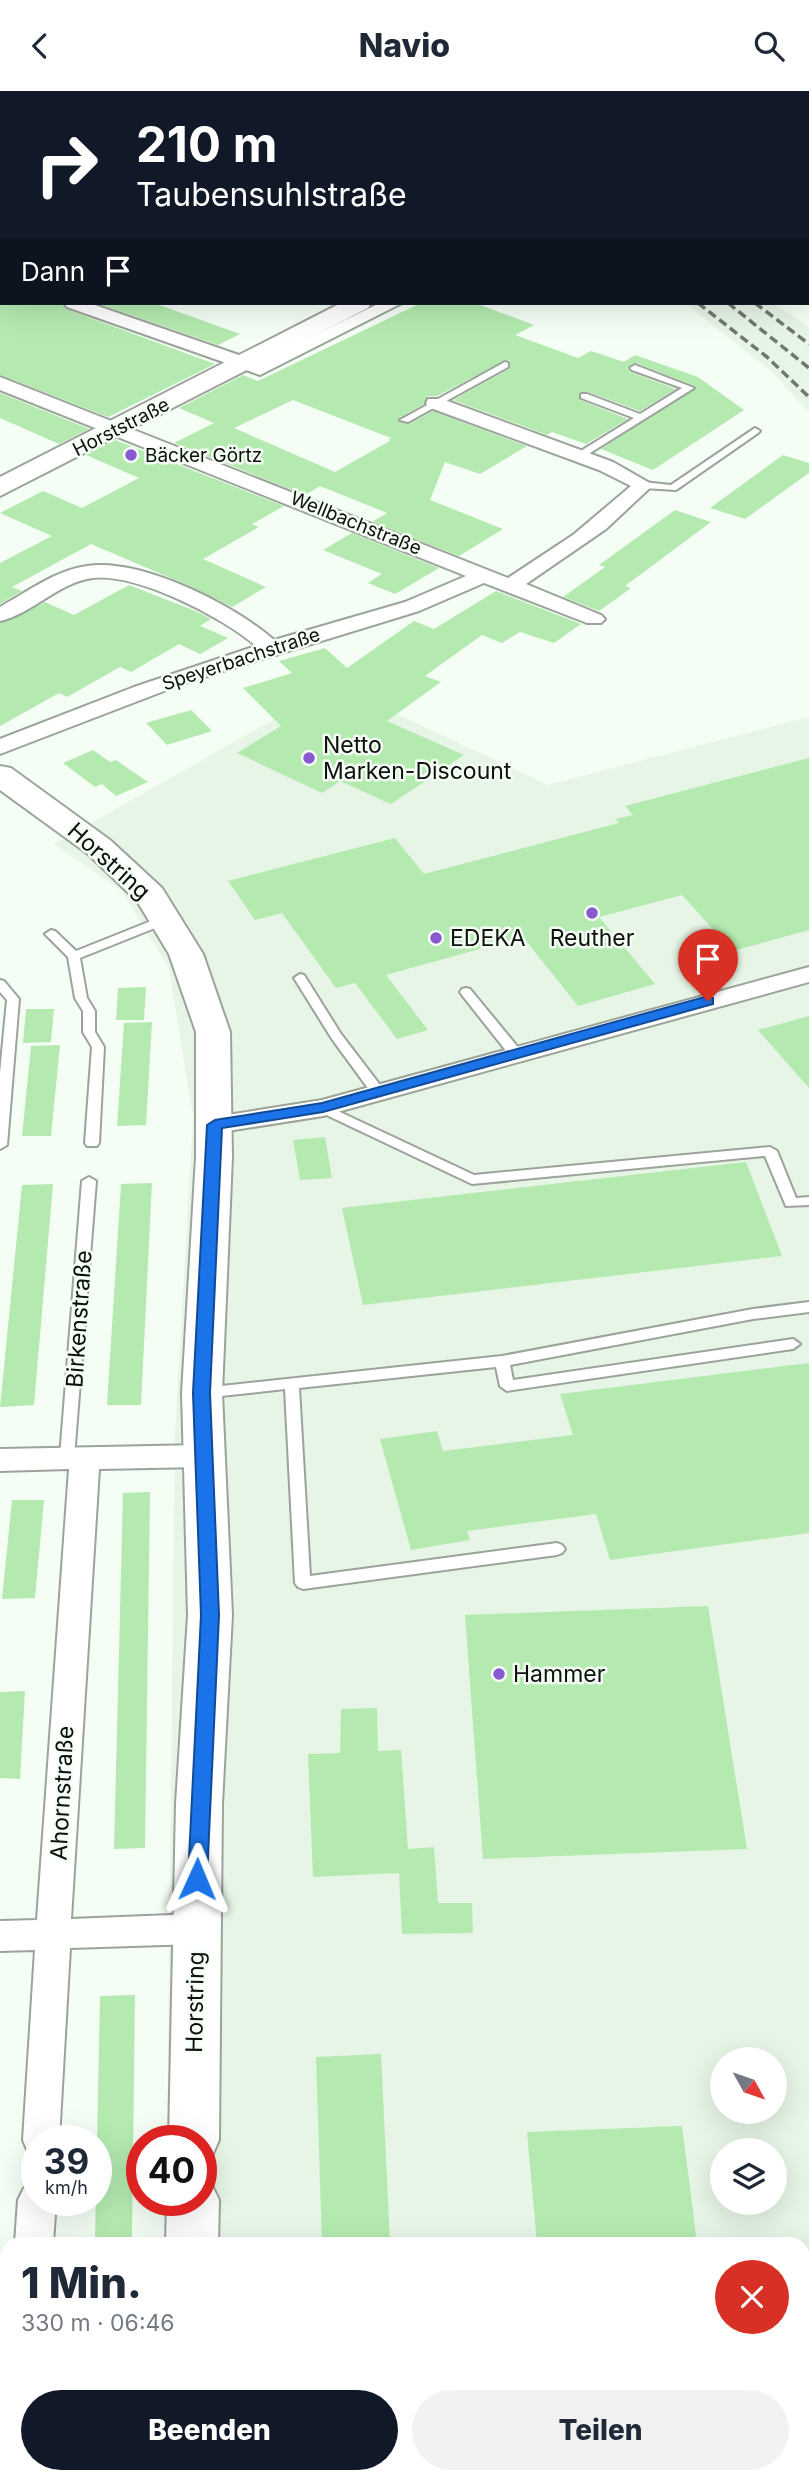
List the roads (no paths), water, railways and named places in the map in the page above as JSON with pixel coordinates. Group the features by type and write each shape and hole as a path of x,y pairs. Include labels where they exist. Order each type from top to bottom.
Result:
{"street":[{"path":"78,305 240,364"},
{"name":"Horststraße","path":"0,488 240,364 343,305"},
{"name":"Horststraße","path":"240,364 260,369 275,363 384,305"},
{"name":"Wellbachstraße","path":"0,383 594,619"},
{"path":"435,403 628,475 643,485 580,537 509,585"},
{"path":"0,615 86,572 116,570 234,618 271,648"},
{"name":"Speyerbachstraße","path":"0,747 81,712 437,596 483,575"},
{"name":"Horstring","path":"0,775 108,855 150,895 186,954 209,1013 215,1125 202,1393 202,1456 210,1615 199,1804 194,2125"},
{"path":"215,1125 323,1108 809,974"},
{"path":"0,1460 202,1456"},
{"name":"Birkenstraße","path":"70,1652 76,1457"},
{"name":"Ahornstraße","path":"42,2125 70,1652"},
{"path":"0,1936 196,1929"},
{"path":"34,2237 36,2216"},
{"path":"192,2237 193,2216"}],"lane":[{"path":"405,420 505,365"},
{"path":"579,456 688,388 635,368"},
{"path":"584,396 639,417"},
{"path":"643,485 673,488 755,431"},
{"path":"74,956 166,919"},
{"path":"51,935 74,956 81,998 89,1011 89,1032 97,1047 92,1143"},
{"path":"300,978 336,1036 378,1092"},
{"path":"0,984 13,999 0,1145"},
{"path":"466,992 516,1054"},
{"path":"323,1108 472,1180 770,1151 791,1203 809,1201"},
{"name":"Birkenstraße","path":"76,1457 89,1181"},
{"path":"202,1393 502,1361 753,1314 809,1307"},
{"path":"502,1361 507,1386 793,1344"},
{"path":"292,1385 303,1583 557,1549"}],"railway":[{"path":"701,305 767,357 809,397"},
{"path":"730,305 809,368"},
{"path":"758,305 809,344"}],"place":[{"name":"Bäcker Görtz","path":"131,455"},
{"name":"Netto Marken-Discount","path":"309,758"},
{"name":"Reuther","path":"592,913"},
{"name":"EDEKA","path":"436,938"},
{"name":"Hammer","path":"499,1674"}]}
